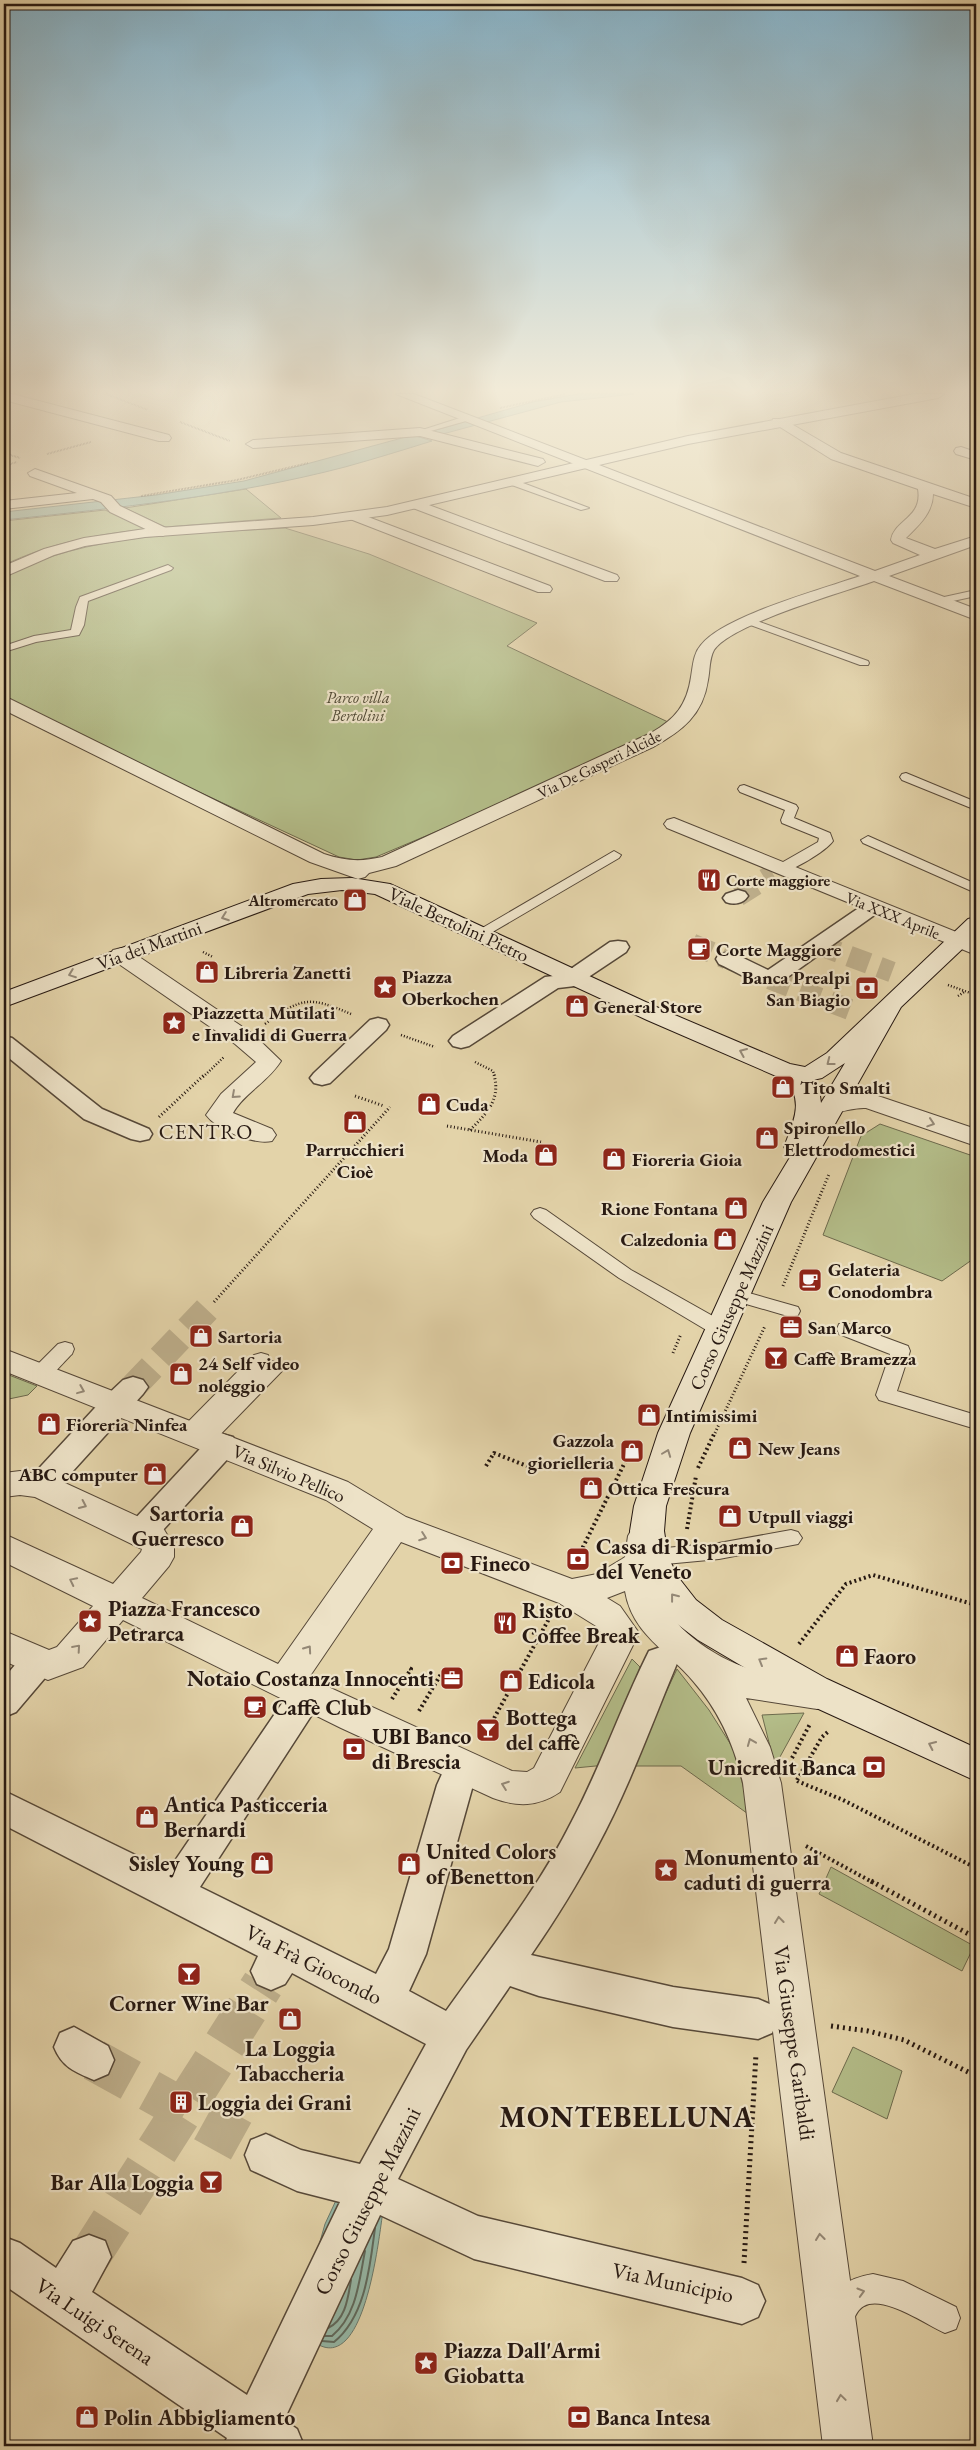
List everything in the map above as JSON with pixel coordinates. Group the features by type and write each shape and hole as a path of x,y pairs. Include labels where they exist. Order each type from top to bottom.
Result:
{"street":[{"path":"119,508 163,532"},
{"path":"4,572 49,552 84,542 163,532 355,516 399,508"},
{"path":"427,508 612,578"},
{"path":"696,508 939,601 973,612"},
{"path":"922,508 919,515 898,537 898,540 935,555"},
{"path":"355,516 544,589"},
{"name":"Via De Gasperi Alcide","path":"342,866 361,868 385,864 667,732 684,718 696,702 702,656 707,648 733,629 749,621 976,540"},
{"name":"Viale Bertolini Pietro","path":"4,703 317,858 342,866 369,879 382,889 573,977 788,1071 800,1079 805,1086 809,1094 810,1103 807,1118 777,1202"},
{"name":"Via XXX Aprile","path":"674,824 776,870 967,944"},
{"name":"Via dei Martini","path":"295,891 324,868 323,863 317,858"},
{"path":"382,889 376,874 385,864"},
{"name":"Via dei Martini","path":"4,1000 295,891 334,884 367,885 382,889"},
{"path":"727,959 770,979 873,907"},
{"path":"788,1071 805,1074 820,1069 836,1058 891,1004 967,944 976,924"},
{"path":"466,1050 553,982 567,981 618,947"},
{"path":"121,955 237,1034 269,1060 257,1075 223,1105 219,1115 226,1121 263,1135"},
{"name":"Corso Giuseppe Mazzini","path":"648,1516 661,1466 777,1202 891,1004"},
{"path":"322,1078 378,1026"},
{"path":"4,1043 93,1114 140,1134"},
{"path":"834,1106 854,1100 869,1101 976,1138"},
{"name":"Via Silvio Pellico","path":"4,1359 40,1374 124,1395 206,1438 337,1491 394,1526 566,1591"},
{"path":"41,1486 124,1395"},
{"path":"142,1532 206,1438"},
{"path":"4,1485 20,1483 41,1486 142,1532 157,1542 159,1550 157,1557 70,1657 48,1665 4,1645"},
{"name":"Via Giuseppe Garibaldi","path":"648,1516 654,1558 642,1590 647,1606 720,1687 742,1723 755,1755 781,1794 775,2020 834,2347 848,2446"},
{"path":"299,1698 291,1680 294,1668 394,1526"},
{"path":"4,1547 117,1602 299,1698 401,1738 460,1777 518,1789 538,1786 548,1777 622,1636 621,1628 608,1616 566,1591"},
{"path":"566,1591 606,1583 654,1558"},
{"name":"Via Giuseppe Garibaldi","path":"622,1636 633,1630 646,1628 662,1633 684,1647"},
{"path":"684,1647 710,1668 747,1684 800,1690 842,1703 976,1765"},
{"name":"Corso Giuseppe Mazzini","path":"261,2441 370,2188 452,2036 547,1900 585,1834 618,1764 684,1647"},
{"path":"4,1702 38,1662"},
{"path":"175,1893 299,1698"},
{"path":"384,1999 407,1954 460,1777"},
{"name":"Via Frà Giocondo","path":"4,1807 175,1893 278,1960 384,1999 452,2036"},
{"path":"503,1965 539,1977 673,2007 775,2020"},
{"name":"Via Municipio","path":"266,2155 297,2170 370,2188 474,2237 742,2301"},
{"path":"63,2298 88,2256"},
{"name":"Via Luigi Serena","path":"4,2259 187,2383 261,2441"}],"lane":[{"path":"4,649 34,640 75,633 78,630 80,605 84,599 168,568"},
{"path":"939,601 976,593"},
{"path":"749,621 864,663"},
{"path":"906,777 976,806"},
{"path":"744,788 792,808 787,820 825,836 826,841 823,845 776,870"},
{"path":"868,840 976,889"},
{"path":"478,934 614,855"},
{"path":"540,1214 625,1274 720,1329"},
{"path":"735,1296 782,1309"},
{"path":"846,1329 901,1351 886,1395 976,1422"},
{"path":"40,1374 66,1349"},
{"path":"206,1438 268,1363"},
{"path":"654,1558 791,1538"},
{"path":"834,2347 835,2330 842,2309 856,2292 881,2289 890,2290 945,2318"}],"path":[{"path":"943,983 976,995"},
{"path":"958,996 964,991"},
{"path":"466,1050 493,1071 498,1090 491,1109 470,1130"},
{"path":"140,1134 224,1057"},
{"path":"355,1096 384,1106"},
{"path":"214,1302 390,1108"},
{"path":"446,1126 541,1142"},
{"path":"654,1558 697,1471 782,1309 829,1173"},
{"path":"671,1358 690,1313"},
{"path":"460,1777 566,1591 637,1439"},
{"path":"486,1466 494,1453 532,1468"},
{"path":"798,1645 846,1584 873,1575 976,1605"},
{"path":"528,1630 540,1636"},
{"path":"395,1694 411,1668 407,1667"},
{"path":"401,1738 441,1674"},
{"path":"842,1703 837,1708 827,1711 810,1723 781,1794 843,1800 976,1868"},
{"path":"796,1841 976,1938"},
{"path":"775,2020 868,2031 904,2040 976,2076"},
{"name":"Via Municipio","path":"742,2301 775,2020"}],"green space":[{"path":"126,508 269,508 281,518 165,527"},
{"path":"105,510 148,529 110,534 56,545 4,565 4,521"},
{"name":"Parco villa Bertolini","path":"285,528 369,554 537,623 507,646 668,722 653,733 447,827 376,857 357,860 339,857 85,739 4,696 4,577 36,562 70,551 105,543 177,534"},
{"path":"880,1124 976,1157 976,1257 942,1281 823,1235 861,1136"},
{"path":"9,1375 37,1386 28,1395 4,1400 4,1379"},
{"path":"632,1659 640,1667 606,1765 575,1768"},
{"path":"677,1669 709,1710 733,1748 751,1816 681,1766 631,1766"},
{"path":"804,1713 775,1766 762,1715"},
{"path":"831,1867 974,1946 962,1971 819,1894"},
{"path":"853,2047 902,2071 887,2119 832,2092"}],"water":[{"path":"37,508 111,508 4,520 4,512"},
{"path":"338,2196 383,2211 377,2252 366,2300 358,2322 347,2339 334,2347 319,2345 312,2270 325,2224"}],"tunnel":[{"path":"738,896 773,874"},
{"path":"692,944 727,959"},
{"path":"819,945 892,972"},
{"path":"770,979 851,1010"},
{"path":"133,1387 214,1302"},
{"path":"183,2109 263,1984"},
{"path":"94,2060 183,2109"},
{"path":"89,2257 183,2109"},
{"path":"183,2109 266,2155"}],"place":[{"name":"Corte maggiore","path":"709,880"},
{"name":"Altromercato","path":"355,900"},
{"name":"Corte Maggiore","path":"699,949"},
{"name":"Libreria Zanetti","path":"207,972"},
{"name":"Piazza Oberkochen","path":"385,987"},
{"name":"Banca Prealpi San Biagio","path":"867,988"},
{"name":"General Store","path":"577,1006"},
{"name":"Piazzetta Mutilati e Invalidi di Guerra","path":"174,1023"},
{"name":"Tito Smalti","path":"783,1087"},
{"name":"Cuda","path":"429,1104"},
{"name":"Parrucchieri Cioè","path":"355,1122"},
{"name":"Spironello Elettrodomestici","path":"767,1138"},
{"name":"Moda","path":"546,1155"},
{"name":"Fioreria Gioia","path":"614,1159"},
{"name":"Rione Fontana","path":"736,1208"},
{"name":"Calzedonia","path":"725,1239"},
{"name":"Gelateria Conodombra","path":"810,1280"},
{"name":"San Marco","path":"791,1327"},
{"name":"Sartoria","path":"201,1336"},
{"name":"Caffè Bramezza","path":"776,1358"},
{"name":"24 Self video noleggio","path":"181,1374"},
{"name":"Intimissimi","path":"649,1415"},
{"name":"Fioreria Ninfea","path":"49,1424"},
{"name":"New Jeans","path":"740,1448"},
{"name":"Gazzola giorielleria","path":"632,1451"},
{"name":"ABC computer","path":"155,1474"},
{"name":"Ottica Frescura","path":"591,1488"},
{"name":"Utpull viaggi","path":"730,1516"},
{"name":"Sartoria Guerresco","path":"242,1526"},
{"name":"Cassa di Risparmio del Veneto","path":"578,1559"},
{"name":"Fineco","path":"452,1563"},
{"name":"Piazza Francesco Petrarca","path":"90,1621"},
{"name":"Risto Coffee Break","path":"505,1623"},
{"name":"Faoro","path":"847,1656"},
{"name":"Notaio Costanza Innocenti","path":"452,1678"},
{"name":"Edicola","path":"511,1681"},
{"name":"Caffè Club","path":"255,1707"},
{"name":"Bottega del caffè","path":"488,1730"},
{"name":"UBI Banco di Brescia","path":"354,1749"},
{"name":"Unicredit Banca","path":"874,1767"},
{"name":"Antica Pasticceria Bernardi","path":"147,1817"},
{"name":"Sisley Young","path":"262,1863"},
{"name":"United Colors of Benetton","path":"409,1864"},
{"name":"Monumento ai caduti di guerra","path":"666,1870"},
{"name":"Corner Wine Bar","path":"189,1974"},
{"name":"La Loggia Tabaccheria","path":"290,2019"},
{"name":"Loggia dei Grani","path":"181,2102"},
{"name":"Bar Alla Loggia","path":"211,2182"},
{"name":"Piazza Dall'Armi Giobatta","path":"426,2363"},
{"name":"Polin Abbigliamento","path":"87,2417"},
{"name":"Banca Intesa","path":"579,2417"}],"district":[{"name":"CENTRO","path":"206,1132"},
{"name":"MONTEBELLUNA","path":"627,2117"}]}
